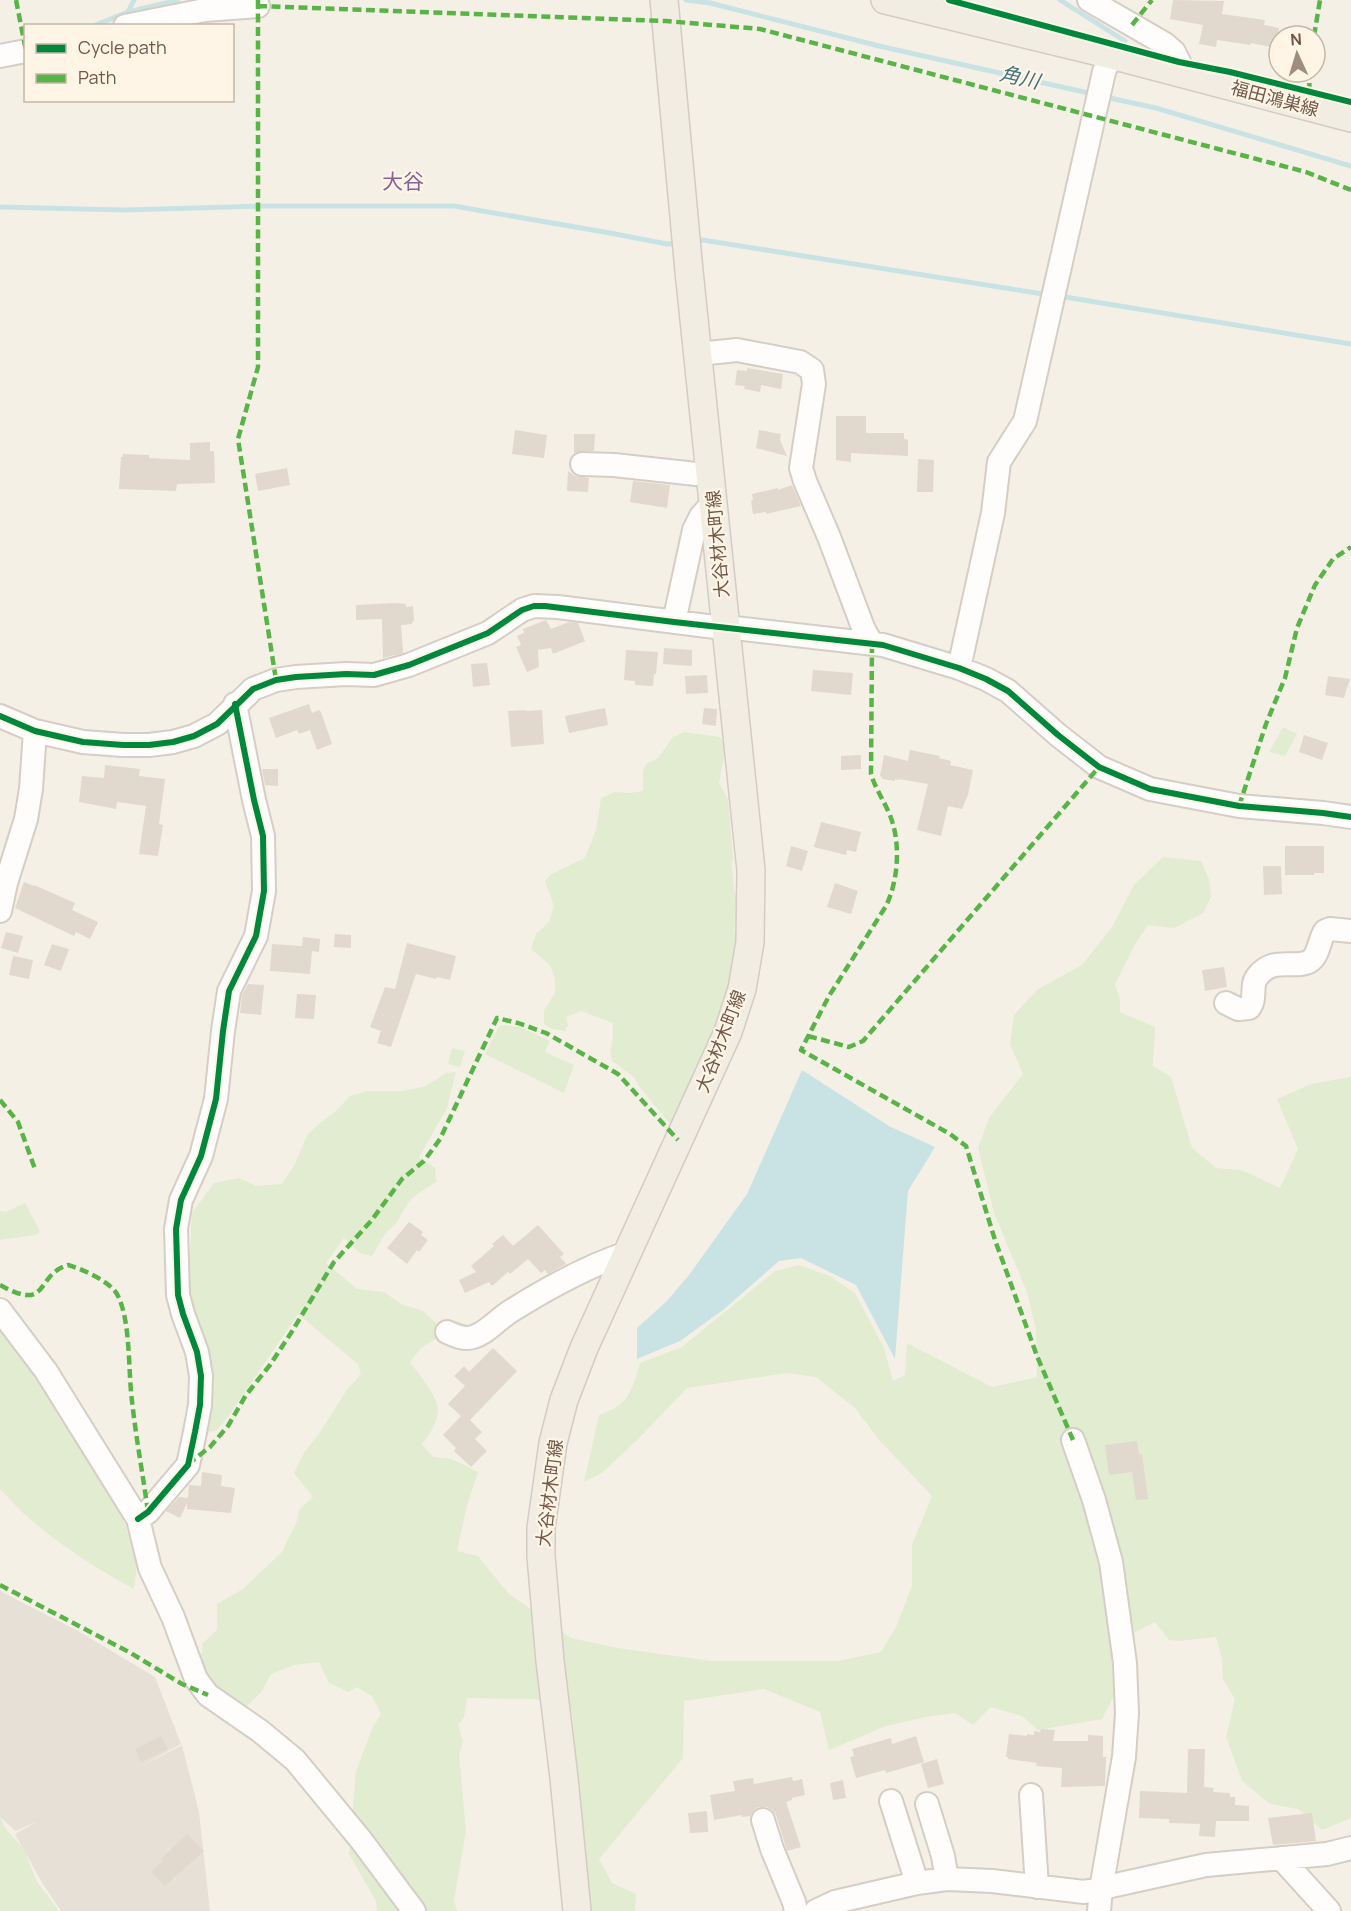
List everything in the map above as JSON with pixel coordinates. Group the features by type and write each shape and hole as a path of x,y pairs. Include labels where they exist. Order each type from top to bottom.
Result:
{"main road":[{"name":"福田鴻巣線","path":"901,2 1351,118"},
{"name":"大谷材木町線","path":"576,1911 541,1556 541,1528 553,1443 564,1400 584,1348 728,1032 742,989 750,942 751,870 688,272 664,5"}],"street":[{"path":"1089,0 1165,44 1174,52 1185,74"},
{"path":"135,24 206,10 258,6"},
{"path":"0,56 24,51"},
{"path":"959,668 993,513 999,462 1025,421 1104,72 1111,56"},
{"path":"698,354 737,350 800,362 812,370 814,384 801,468 804,481 829,537 864,630 872,644"},
{"path":"582,464 711,474"},
{"path":"674,622 694,530 712,504"},
{"path":"0,716 35,731 83,742 148,745 173,742 217,724 253,689 276,680 296,677 374,675 409,665 488,633 522,610 534,606 558,607 883,645 959,668 986,679 1008,692 1099,767 1150,789 1239,806 1351,817"},
{"path":"138,1519 148,1512 188,1465 195,1432 200,1405 201,1376 197,1352 178,1294 176,1229 181,1200 201,1156 216,1099 229,991 256,936 264,891 263,836 235,704"},
{"path":"0,911 26,819 31,789 35,731"},
{"path":"1226,1003 1238,1009 1250,1008 1254,1003 1256,978 1264,970 1272,965 1311,961 1325,931 1330,929 1351,932"},
{"path":"447,1332 462,1338 479,1335 513,1310 608,1259 627,1253"},
{"path":"0,1310 46,1371 138,1519 150,1569 173,1617 196,1678 202,1687 208,1695 260,1731 295,1760 361,1840 414,1911"},
{"path":"1073,1440 1094,1500 1111,1562 1125,1663 1127,1713 1123,1766 1100,1900"},
{"path":"1031,1796 1037,1887"},
{"path":"891,1801 917,1883"},
{"path":"927,1804 943,1856 947,1879"},
{"path":"763,1820 796,1911"},
{"path":"816,1911 834,1902 917,1883 947,1879 992,1881 1084,1892 1100,1900 1206,1865 1327,1854 1351,1848"},
{"path":"1281,1858 1329,1911"}],"shaded area":[{"path":"0,1591 78,1631 155,1677 181,1744 134,1770 182,1745 199,1812 210,1911 61,1911 43,1884 15,1834 38,1821 16,1831 0,1817"}],"green space":[{"path":"1283,727 1297,734 1285,756 1269,752"},
{"path":"684,732 720,737 726,747 719,783 728,799 734,890 738,901 734,930 737,943 729,978 731,990 717,1017 717,1035 671,1125 634,1077 612,1061 610,1050 613,1023 581,1011 566,1017 568,1025 565,1031 552,1029 544,1024 544,1011 555,993 555,979 550,965 531,949 536,934 549,922 554,906 545,881 551,874 585,858 596,830 601,798 615,792 643,791 643,772 646,764 658,758 673,737"},
{"path":"1163,857 1201,861 1209,879 1211,897 1203,913 1174,928 1148,925 1135,944 1115,984 1120,1000 1120,1012 1155,1027 1153,1066 1171,1077 1192,1148 1216,1168 1241,1170 1280,1188 1298,1149 1277,1099 1311,1084 1351,1077 1351,1818 1322,1830 1298,1809 1270,1804 1242,1781 1226,1737 1235,1699 1223,1679 1222,1659 1216,1637 1169,1640 1155,1622 1111,1644 1116,1692 1102,1719 1038,1730 1022,1716 991,1707 973,1725 955,1713 925,1717 886,1726 829,1750 820,1712 764,1689 684,1701 683,1758 599,1859 612,1883 636,1894 635,1911 584,1911 572,1711 535,1699 467,1698 464,1717 458,1725 463,1741 459,1755 466,1831 454,1901 457,1911 377,1911 376,1901 349,1854 356,1771 372,1729 381,1714 372,1696 357,1687 348,1692 329,1683 319,1662 294,1665 271,1674 261,1692 246,1707 221,1693 207,1675 201,1661 203,1643 217,1630 217,1604 243,1589 282,1552 297,1521 299,1510 313,1497 294,1473 304,1453 346,1391 361,1374 358,1364 298,1314 228,1417 216,1431 204,1433 189,1309 189,1270 192,1213 214,1183 239,1178 256,1186 282,1184 295,1164 307,1135 350,1096 368,1091 403,1091 426,1086 446,1073 456,1072 447,1108 419,1157 435,1168 436,1182 417,1194 408,1203 372,1256 360,1253 344,1238 326,1263 357,1289 384,1292 401,1304 423,1311 438,1325 436,1338 420,1349 410,1362 431,1391 438,1409 435,1423 422,1444 433,1457 452,1459 478,1472 467,1505 457,1551 478,1556 508,1593 571,1638 618,1648 711,1661 838,1661 881,1652 896,1627 912,1586 912,1545 932,1496 880,1441 855,1408 816,1377 787,1373 687,1388 603,1472 584,1482 599,1415 617,1407 628,1396 640,1363 682,1347 775,1271 799,1265 830,1276 855,1293 884,1348 893,1381 905,1375 907,1343 992,1387 1037,1377 1036,1330 1027,1292 994,1213 978,1148 989,1118 1023,1074 1010,1044 1014,1015 1038,989 1082,965 1112,927 1134,885"},
{"path":"499,1026 522,1028 550,1041 545,1052 574,1065 564,1093 485,1054"},
{"path":"452,1048 465,1051 460,1067 448,1064"},
{"path":"25,1203 40,1231 36,1235 0,1240 0,1211 6,1212"},
{"path":"0,1329 38,1378 92,1462 123,1519 137,1563 134,1589 54,1539 26,1516 0,1489"},
{"path":"0,1816 5,1828 24,1849 36,1880 59,1911 0,1911"}],"water":[{"path":"802,1070 889,1126 935,1147 908,1191 895,1359 856,1285 801,1258 779,1261 723,1310 680,1341 637,1359 637,1328 666,1302 689,1275 747,1194"}],"building":[{"path":"1173,0 1224,1 1222,14 1265,20 1267,46 1217,40 1216,47 1199,44 1203,25 1170,19"},
{"path":"747,368 783,374 781,389 761,385 760,392 735,385 737,370 747,371"},
{"path":"836,416 866,416 866,433 904,433 904,439 908,440 908,456 851,453 851,462 836,460"},
{"path":"515,430 547,435 544,458 512,454"},
{"path":"759,430 781,434 780,440 787,456 756,448"},
{"path":"574,434 595,434 594,451 574,453"},
{"path":"210,442 210,451 214,451 215,483 177,484 176,491 119,489 123,454 190,460 190,443"},
{"path":"918,459 934,460 933,492 917,492"},
{"path":"287,468 290,485 258,491 255,474"},
{"path":"568,471 575,476 589,478 588,492 567,491"},
{"path":"633,481 670,485 667,508 630,502"},
{"path":"792,485 801,506 766,514 766,512 753,514 752,494 778,488 778,490"},
{"path":"406,604 406,607 413,606 414,621 412,624 401,625 403,653 383,658 382,619 356,620 356,605"},
{"path":"546,620 551,629 569,622 578,623 585,641 553,654 551,648 538,650 539,667 527,672 516,647 521,645 517,636 524,633 523,629"},
{"path":"664,648 692,650 692,666 663,664"},
{"path":"626,650 658,652 653,686 635,685 635,681 624,680"},
{"path":"487,663 490,685 473,687 471,664"},
{"path":"813,670 853,673 851,695 811,691"},
{"path":"707,675 708,693 686,694 685,676"},
{"path":"1328,676 1350,679 1344,698 1325,695"},
{"path":"309,704 312,713 319,710 321,712 332,744 317,750 310,730 299,734 297,730 276,738 269,718"},
{"path":"605,708 608,725 569,733 565,716"},
{"path":"704,708 717,709 716,726 702,724"},
{"path":"542,710 544,744 511,747 508,711"},
{"path":"1304,735 1328,743 1322,760 1299,752"},
{"path":"910,750 940,756 939,758 951,761 950,765 973,770 968,795 962,809 948,806 941,836 917,830 928,784 899,779 895,781 882,779 880,776 884,755 908,761"},
{"path":"861,755 861,769 841,770 841,756"},
{"path":"105,765 140,769 139,776 165,779 159,824 163,825 158,856 139,854 146,806 117,802 116,809 79,802 82,776 104,778"},
{"path":"262,769 278,769 278,786 265,785"},
{"path":"821,822 861,832 856,852 847,850 846,855 814,847"},
{"path":"791,846 808,851 802,871 786,866"},
{"path":"1285,846 1324,846 1324,873 1285,875"},
{"path":"1263,866 1281,866 1282,894 1264,895"},
{"path":"24,882 75,903 72,910 98,922 90,939 76,932 74,936 15,908"},
{"path":"835,883 858,891 851,914 827,907"},
{"path":"6,932 23,936 18,953 1,948"},
{"path":"335,934 351,935 351,948 334,947"},
{"path":"303,937 320,939 319,952 312,951 310,974 270,971 272,944 302,946"},
{"path":"407,943 456,956 450,980 416,974 391,1047 377,1043 381,1031 370,1027 385,987 395,989"},
{"path":"52,944 69,949 61,971 44,965"},
{"path":"13,956 33,960 29,979 9,975"},
{"path":"1224,967 1227,987 1205,991 1202,970"},
{"path":"248,984 264,985 261,1015 240,1013 242,995"},
{"path":"297,994 316,995 314,1019 295,1018"},
{"path":"409,1222 423,1232 421,1235 428,1240 407,1264 387,1248"},
{"path":"538,1225 564,1254 560,1257 566,1264 548,1274 545,1270 541,1273 528,1259 492,1286 489,1282 465,1293 459,1280 476,1272 471,1266 494,1246 492,1244 503,1235 513,1246"},
{"path":"493,1348 517,1371 470,1420 482,1432 475,1439 487,1451 471,1467 454,1451 456,1448 443,1435 461,1416 448,1404 465,1386 454,1376 464,1366 469,1372"},
{"path":"1137,1441 1139,1454 1142,1454 1148,1499 1136,1500 1132,1472 1109,1475 1105,1445"},
{"path":"202,1472 222,1475 221,1486 235,1488 231,1513 187,1509 187,1503 180,1518 166,1511 179,1497 188,1498 189,1485 201,1486"},
{"path":"1041,1729 1055,1730 1053,1741 1088,1741 1088,1735 1103,1736 1103,1757 1106,1757 1105,1786 1061,1787 1062,1768 1036,1766 1037,1763 1006,1757 1009,1734 1034,1735 1034,1731 1040,1732"},
{"path":"161,1736 168,1749 141,1762 135,1749"},
{"path":"916,1736 924,1762 886,1773 885,1770 856,1778 850,1757 854,1756 852,1749 891,1738 892,1744"},
{"path":"1188,1749 1205,1749 1204,1787 1214,1788 1213,1792 1230,1793 1230,1797 1235,1797 1235,1805 1249,1806 1249,1821 1216,1821 1215,1837 1199,1836 1200,1824 1169,1823 1169,1819 1139,1818 1140,1791 1187,1793"},
{"path":"937,1759 944,1784 928,1788 921,1764"},
{"path":"792,1777 793,1781 802,1779 805,1795 786,1802 801,1847 787,1851 776,1815 767,1807 758,1807 750,1816 742,1817 742,1815 714,1820 710,1795 735,1791 733,1781 753,1778 754,1784"},
{"path":"843,1780 846,1798 833,1800 830,1783"},
{"path":"707,1811 708,1832 690,1833 688,1813"},
{"path":"1312,1813 1316,1841 1273,1845 1268,1818"},
{"path":"187,1834 204,1851 165,1886 151,1872"}],"waterway":[{"name":"角川","path":"128,12 134,0"},
{"name":"角川","path":"98,24 128,12 178,0"},
{"name":"角川","path":"686,0 710,3 879,46 1093,94"},
{"name":"角川","path":"1060,0 1125,41"},
{"name":"角川","path":"1105,97 1156,108 1351,166"},
{"path":"0,207 125,210 266,206 454,206 667,244 679,243"},
{"path":"694,241 703,240 1049,295"},
{"path":"1059,296 1351,344"}],"marked path":[{"path":"16,0 24,41"},
{"path":"258,0 258,367 238,439 276,680"},
{"path":"1132,25 1152,0"},
{"path":"1316,24 1320,0"},
{"path":"258,6 666,21 760,29 1306,172 1351,190"},
{"path":"1309,84 1309,92"},
{"path":"1239,806 1266,724 1285,678 1297,628 1315,585 1333,559 1351,547"},
{"path":"872,644 871,774 893,824 897,847 894,884 886,906 829,996 801,1050 950,1134 966,1146 995,1240 1037,1356 1073,1440"},
{"path":"808,1036 849,1047 863,1041 1099,767"},
{"path":"188,1464 210,1447 228,1426 246,1395 270,1365 291,1333 334,1262 371,1221 402,1179 424,1161 440,1139 497,1018 546,1033 618,1074 678,1140"},
{"path":"0,1100 18,1122 35,1169"},
{"path":"0,1285 16,1293 35,1294 50,1276 68,1265 96,1277 115,1291 125,1320 134,1415 148,1512"},
{"path":"0,1585 129,1652 182,1684 208,1695"}],"cycle path":[{"path":"949,0 1179,62 1230,72 1351,102"},
{"path":"0,716 35,731 83,742 123,745 173,742 194,736 217,724 253,689 276,680 346,674 374,675 409,665 488,633 522,610 534,606 545,606 883,645 959,668 986,679 1008,691 1099,767 1150,789 1239,806 1351,817"},
{"path":"138,1519 148,1512 188,1465 195,1432 200,1405 201,1376 197,1352 178,1295 176,1229 181,1200 201,1156 216,1099 229,991 256,936 264,891 263,836 235,704"}],"district":[{"name":"大谷","path":"403,181"}]}
